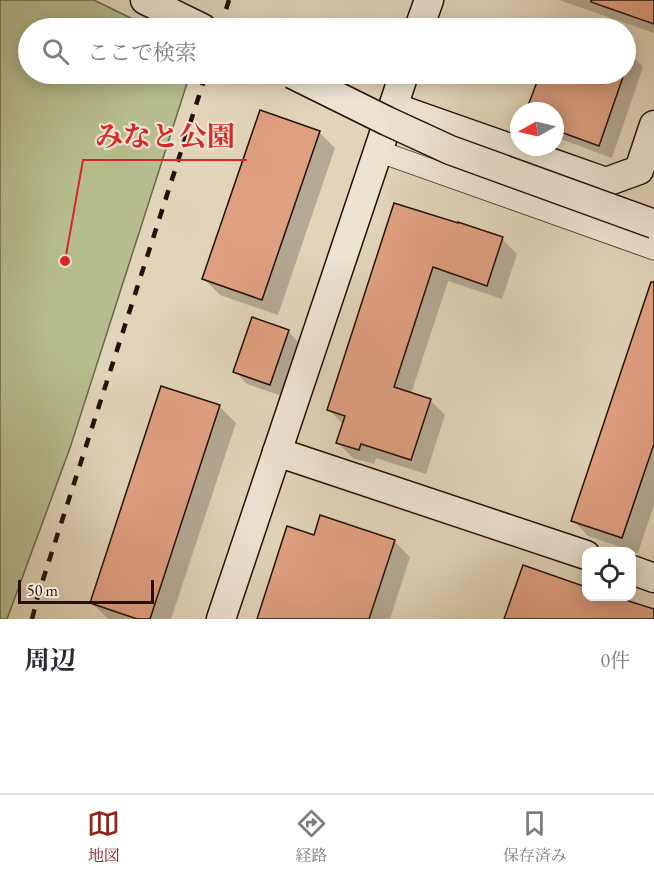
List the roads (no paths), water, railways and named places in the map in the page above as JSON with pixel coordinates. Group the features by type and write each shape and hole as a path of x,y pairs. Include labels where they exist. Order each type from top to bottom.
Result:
{"street":[{"path":"145,0 182,18"},
{"path":"423,18 429,0"},
{"path":"312,84 450,150 654,224"},
{"path":"221,619 401,84"},
{"path":"393,107 606,182 639,170 654,125"},
{"path":"378,151 654,249"},
{"path":"277,452 582,554"},
{"path":"636,571 654,578"}],"railway":[{"path":"223,18 229,0"},
{"path":"32,619 203,84"}],"place":[{"name":"みなと公園","path":"65,261"}]}
